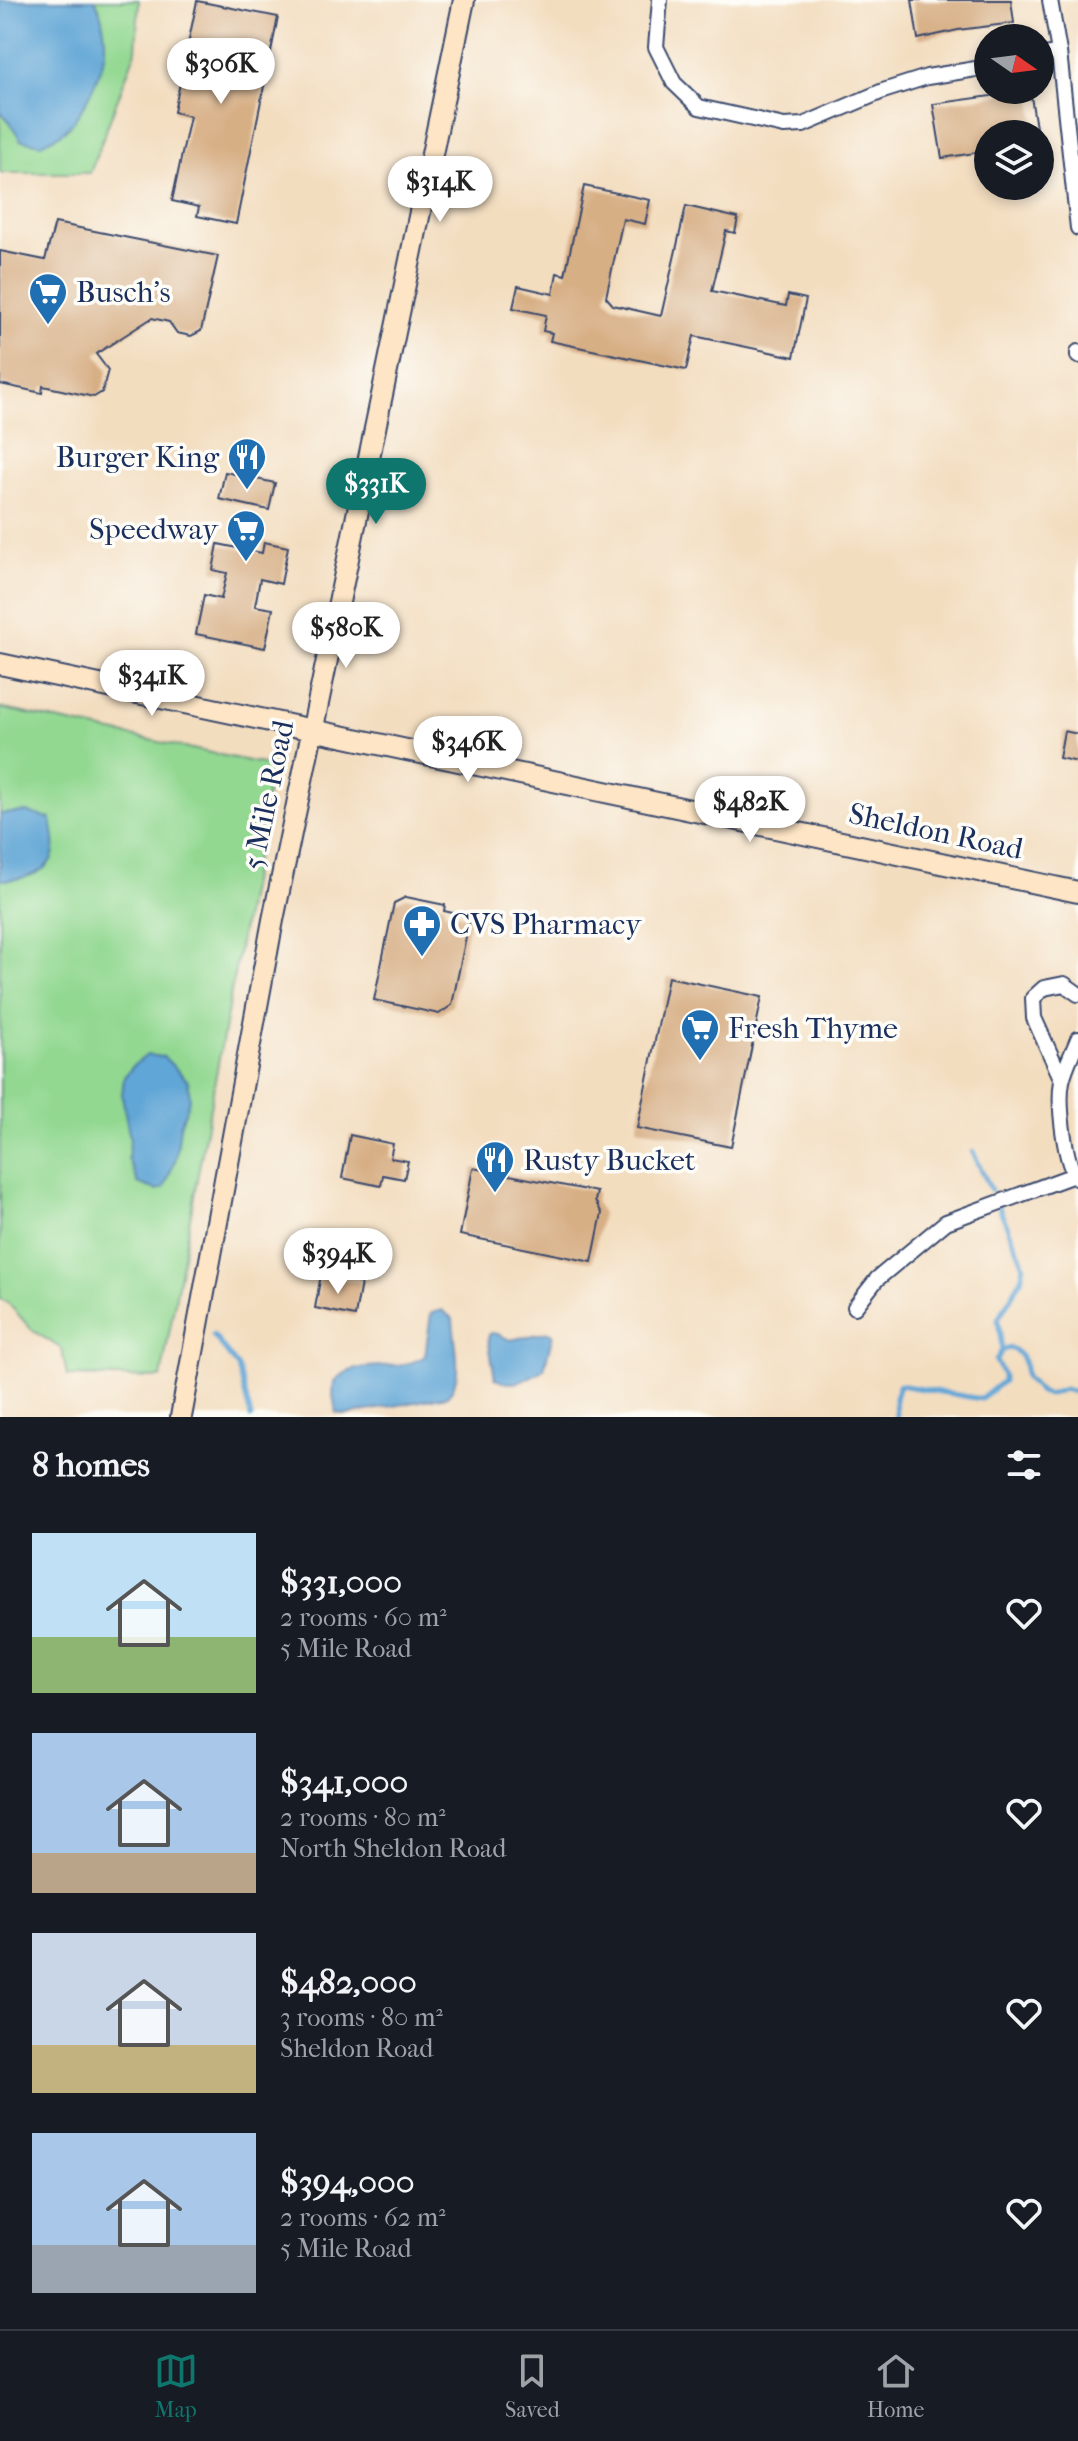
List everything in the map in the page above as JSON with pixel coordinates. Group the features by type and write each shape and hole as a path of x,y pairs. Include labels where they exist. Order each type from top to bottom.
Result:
{"street":[{"name":"5 Mile Road","path":"181,1417 240,1091 312,728 464,0"},
{"path":"660,0 656,47 674,83 699,107 784,126 803,125 883,91 927,77 974,69"},
{"path":"1050,0 1059,52 1078,228"},
{"path":"1054,53 1059,52"},
{"name":"Sheldon Road","path":"0,664 1078,892"},
{"path":"1062,1080 1034,1018 1033,998 1044,988 1064,984 1078,994"},
{"path":"855,1307 877,1279 946,1222 1076,1177 1061,1109 1062,1080 1078,1039"}],"green space":[{"path":"95,0 139,0 136,50 90,173 0,173 0,111 21,140 100,9"},
{"path":"0,708 272,766 161,1378 67,1376 62,1349 32,1330 7,1302 0,1299"}],"water":[{"path":"0,0 95,0 102,17 105,49 90,94 70,126 41,144 21,140 0,111"},
{"path":"27,812 51,819 55,844 51,859 47,866 33,874 0,880 0,814"},
{"path":"147,1055 164,1057 188,1081 190,1098 180,1126 176,1158 164,1188 156,1190 138,1183 128,1158 130,1140 122,1095 124,1077"},
{"path":"442,1310 453,1319 457,1360 456,1380 447,1396 346,1415 336,1413 334,1381 356,1369 414,1362 425,1356 431,1313"},
{"path":"548,1332 553,1334 544,1369 514,1383 495,1378 488,1338 490,1333 510,1340"}],"building":[{"path":"912,0 1011,0 1014,23 974,24 974,28 918,39"},
{"path":"197,1 278,17 236,224 197,216 199,207 172,201 190,116 174,112"},
{"path":"974,98 974,104 1032,104 1035,120 974,120 974,153 942,158 933,104"},
{"path":"584,186 650,200 645,224 623,219 606,297 613,305 661,316 686,206 738,218 735,233 726,231 712,291 786,306 788,295 806,299 794,357 694,336 686,370 550,341 552,333 543,331 546,315 513,308 518,286 553,294 557,273 565,275"},
{"path":"55,223 218,256 201,331 191,336 177,333 169,322 152,318 96,354 108,370 102,392 94,397 43,386 42,393 0,384 0,251 45,260"},
{"name":"Burger King","path":"225,472 275,483 269,510 219,499"},
{"path":"264,542 288,547 281,584 260,579 255,606 273,609 265,648 196,634 204,595 221,599 227,573 213,570 218,544 262,553"},
{"path":"1064,731 1078,734 1078,762 1059,758"},
{"name":"CVS Pharmacy","path":"406,897 445,905 444,911 470,917 452,1005 439,1014 374,1000 394,903"},
{"name":"Fresh Thyme","path":"668,977 762,997 731,1147 637,1128"},
{"path":"350,1135 393,1144 390,1158 408,1161 404,1179 383,1175 381,1186 342,1178"},
{"path":"473,1168 597,1192 595,1201 602,1213 592,1262 460,1235"},
{"path":"321,1275 361,1283 355,1316 315,1308"}],"waterway":[{"path":"973,1152 991,1190"},
{"path":"896,1417 895,1398 899,1385 981,1399 1003,1381 996,1361 1002,1350 998,1319 1021,1280 1024,1265 998,1205"},
{"path":"213,1335 238,1367 251,1417"},
{"path":"1002,1350 1010,1348 1021,1356 1025,1376 1040,1392 1048,1395 1064,1389 1078,1393"}],"place":[{"name":"Busch's","path":"48,326"},
{"name":"Burger King","path":"247,491"},
{"name":"Speedway","path":"246,563"},
{"name":"CVS Pharmacy","path":"422,958"},
{"name":"Fresh Thyme","path":"700,1062"},
{"name":"Rusty Bucket","path":"495,1194"}]}
